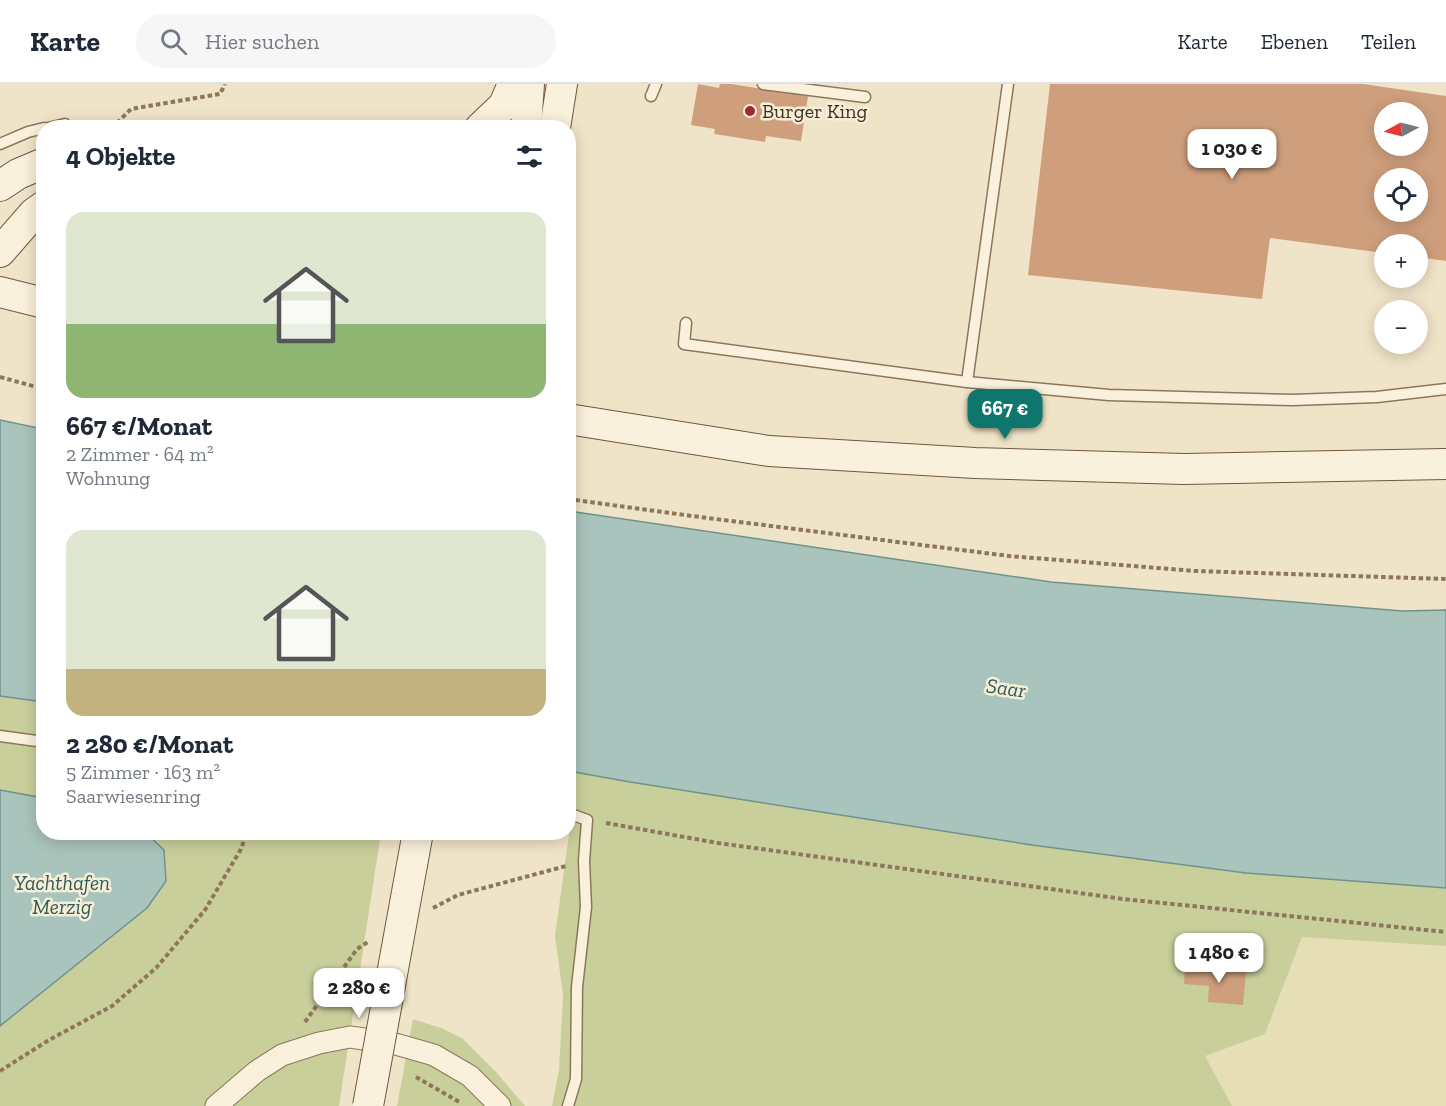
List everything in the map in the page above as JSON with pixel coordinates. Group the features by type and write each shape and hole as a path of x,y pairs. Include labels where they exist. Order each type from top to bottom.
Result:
{"main road":[{"path":"488,120 504,105 513,84"},
{"path":"527,120 529,84"},
{"path":"556,120 562,84"},
{"path":"0,186 18,174 36,166"},
{"path":"0,252 36,212"},
{"path":"0,292 36,301"},
{"path":"576,419 768,451 975,463 1184,469 1446,464"},
{"path":"368,1106 417,840"}],"street":[{"path":"216,1106 257,1071 282,1055 319,1043 350,1037 392,1043 434,1055 470,1076 500,1106"}],"lane":[{"path":"651,96 656,84"},
{"path":"763,84 865,97"},
{"path":"967,382 1008,84"},
{"path":"0,144 36,130"},
{"path":"686,323 684,344 967,382 1109,395 1292,400 1377,396 1446,389"},
{"path":"0,736 36,741"},
{"path":"568,1106 576,1079 577,987 586,908 584,861 587,820 576,816"}],"path":[{"path":"120,120 131,109 220,94 225,84"},
{"path":"0,376 36,387"},
{"path":"576,500 1009,556 1195,571 1446,579"},
{"path":"587,820 718,843 1111,898 1446,932"},
{"path":"0,1071 49,1040 112,1006 156,968 205,910 244,840"},
{"path":"458,895 584,861"},
{"path":"282,1055 357,949"}],"shaded area":[{"path":"1302,936 1446,946 1446,1106 1232,1106 1204,1056 1265,1034"}],"green space":[{"path":"0,696 36,701 36,797 0,790"},
{"path":"576,772 1032,845 1246,873 1446,888 1446,946 1302,937 1265,1034 1205,1056 1232,1106 552,1106 559,1070 563,995 555,936 568,840 576,840"},
{"path":"153,840 380,840 339,1106 0,1106 0,1026 147,908 165,881 164,850"},
{"path":"413,1019 462,1038 496,1072 525,1106 397,1106"}],"water":[{"path":"0,420 36,428 36,701 0,696"},
{"name":"Saar","path":"576,512 1051,582 1402,611 1446,610 1446,888 1246,873 1032,845 576,772"},
{"name":"Yachthafen Merzig","path":"0,790 36,797 36,840 153,840 164,850 166,881 147,908 0,1026"}],"building":[{"name":"Burger King","path":"698,84 719,88 720,84 731,84 808,96 801,141 766,136 765,142 714,134 715,129 691,125"},
{"path":"1050,84 1363,84 1446,96 1446,261 1428,258 1428,234 1374,234 1374,252 1270,238 1262,299 1028,275"},
{"path":"1185,967 1246,972 1243,1005 1208,1002 1209,986 1184,984"}],"place":[{"name":"Burger King","path":"750,111"}]}
